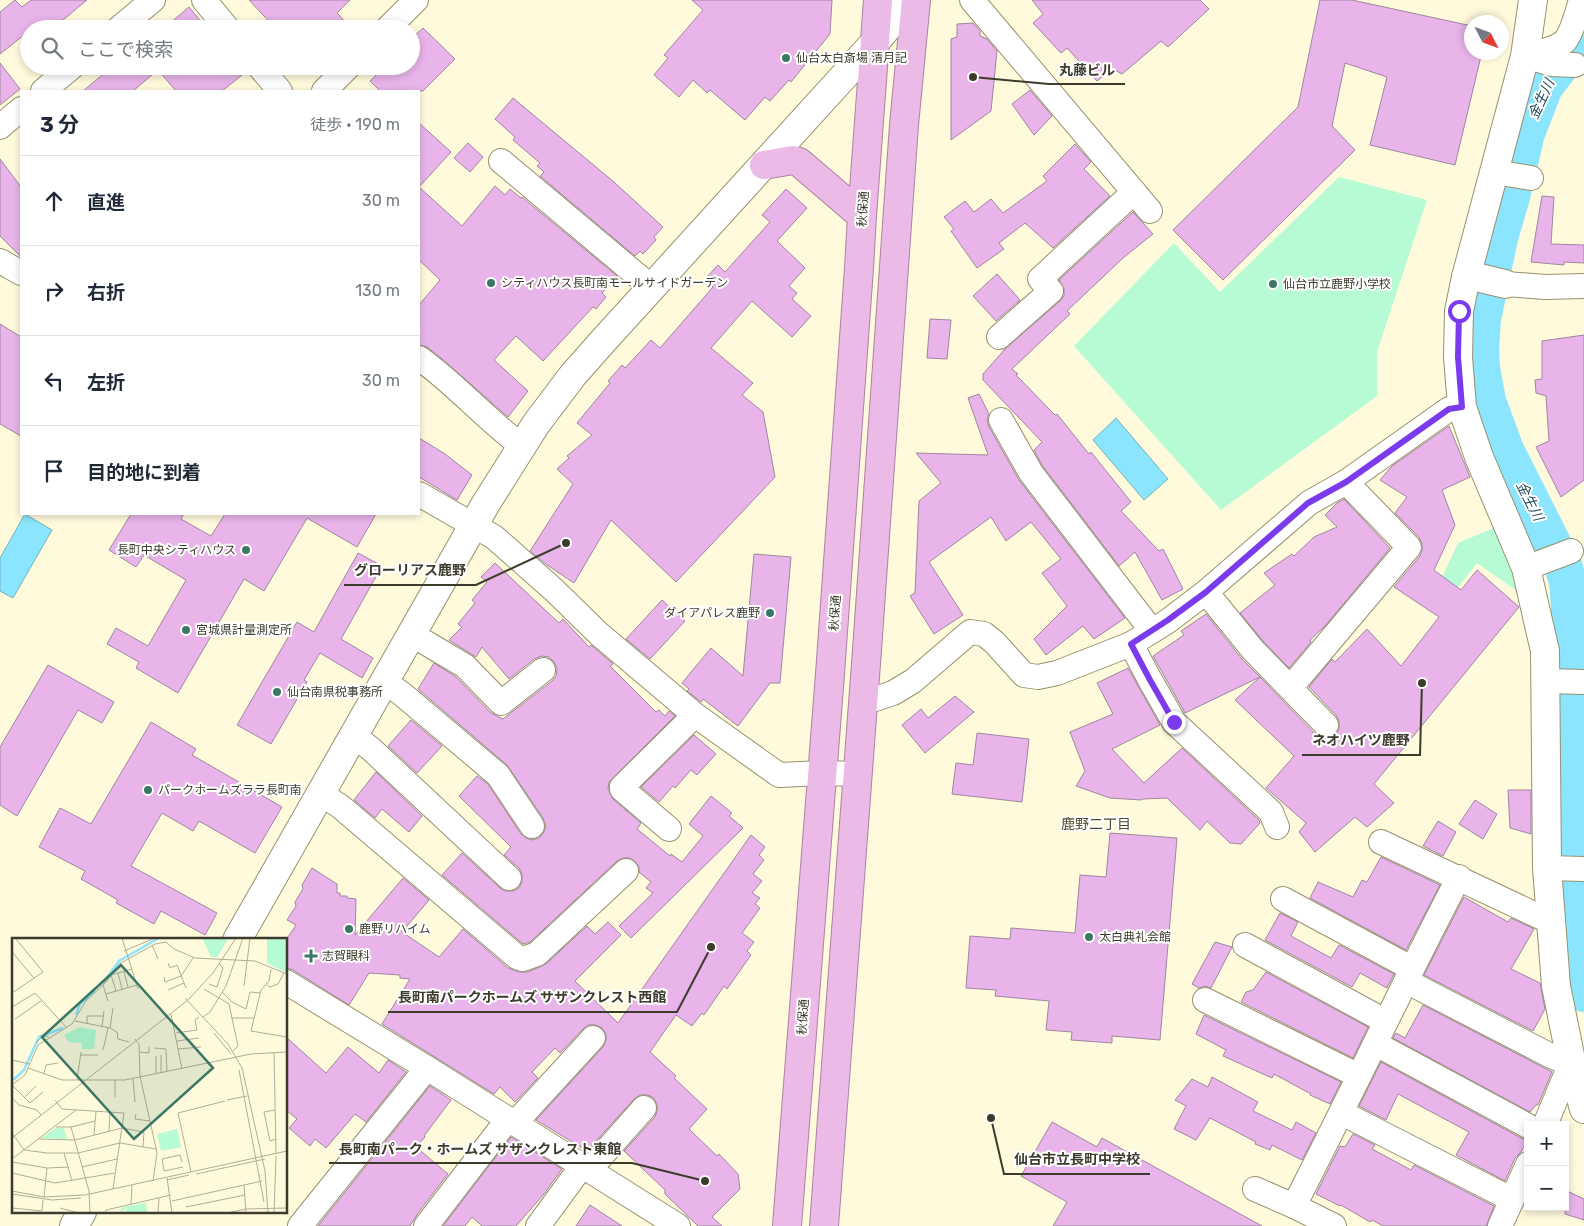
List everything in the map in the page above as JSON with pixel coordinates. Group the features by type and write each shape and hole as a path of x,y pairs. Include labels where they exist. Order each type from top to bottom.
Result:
{"highway":[{"name":"秋保通","path":"787,1226 859,277 878,0"},
{"path":"824,1226 904,125 916,0"},
{"path":"764,165 793,160 800,162 862,216"}],"street":[{"path":"129,20 153,0"},
{"path":"204,0 221,20"},
{"path":"238,938 473,525 522,446 573,375 911,0"},
{"path":"972,0 1150,210"},
{"path":"1534,0 1525,56 1500,173 1484,280 1459,311 1458,357 1462,407 1479,456 1537,565 1545,651 1564,682 1565,869 1551,922 1556,986 1575,1055 1584,1109"},
{"path":"1525,56 1555,47 1566,40 1581,0"},
{"path":"395,20 411,1"},
{"path":"1525,56 1563,64"},
{"path":"44,90 62,75"},
{"path":"267,75 279,90"},
{"path":"325,90 340,75"},
{"path":"0,127 20,110"},
{"path":"501,161 651,287"},
{"path":"1500,173 1531,178"},
{"path":"999,337 1051,291 1040,279 1134,192"},
{"path":"0,261 20,272"},
{"path":"1484,280 1546,287 1584,286"},
{"path":"420,359 437,370 507,435 522,446"},
{"path":"863,703 893,693 913,681 970,632 984,634 994,642 1024,676 1038,677 1057,673 1131,644 1206,592 1308,503 1346,482 1449,409 1462,407"},
{"path":"1001,420 1031,473 1152,631"},
{"path":"1291,687 1409,547 1346,482"},
{"path":"420,495 494,538 554,590 599,634 695,715 779,775 858,774"},
{"path":"1537,565 1571,551"},
{"path":"1206,592 1253,650 1326,725"},
{"path":"411,634 465,666 501,704 543,670"},
{"path":"1131,644 1174,722 1271,812 1277,827"},
{"path":"384,681 498,775 532,826"},
{"path":"669,829 622,787 695,715"},
{"path":"353,736 371,749 509,878"},
{"path":"320,793 341,807 517,957 523,959 537,954 626,871"},
{"path":"1381,842 1459,877 1551,922"},
{"path":"1294,1206 1342,1113 1408,975 1459,877"},
{"path":"1283,900 1408,975 1552,1056 1575,1055"},
{"path":"1245,945 1385,1021"},
{"path":"288,983 678,1226"},
{"path":"1205,1000 1359,1076"},
{"path":"426,1226 511,1121 593,1038"},
{"path":"1376,1044 1524,1124"},
{"path":"1547,1121 1575,1055"},
{"path":"300,1226 427,1068"},
{"path":"538,1226 586,1168 644,1108"},
{"path":"1342,1113 1512,1199"},
{"path":"1500,1226 1527,1166"},
{"path":"1255,1189 1334,1226"},
{"path":"74,1226 81,1214"}],"green space":[{"path":"1339,177 1427,200 1377,352 1377,396 1221,510 1074,346 1174,243 1220,292"},
{"path":"1496,527 1524,596 1477,563 1448,600 1436,590 1458,543"}],"water":[{"path":"1116,418 1168,479 1144,500 1093,440"},
{"path":"24,515 52,530 13,598 0,591 0,558"}],"building":[{"path":"15,0 22,7 31,0 87,0 63,20 20,20 20,38 0,54 0,12"},
{"path":"249,0 350,0 337,13 344,20 268,20"},
{"path":"692,0 832,0 830,34 791,82 789,80 770,101 765,97 745,120 710,90 707,93 693,80 679,97 654,75 668,58 664,55 703,10"},
{"path":"1032,0 1200,0 1209,9 1168,47 1161,41 1122,74 1113,69 1097,81 1067,48 1061,53 1033,23 1043,14"},
{"path":"1320,0 1352,0 1464,24 1464,60 1480,60 1455,165 1370,145 1387,77 1345,63 1332,126 1355,150 1223,280 1173,230 1298,107"},
{"path":"189,7 200,20 174,20"},
{"path":"973,23 980,31 980,36 987,39 997,51 991,111 951,140 951,39 957,37 957,24"},
{"path":"423,28 455,59 423,91 379,90 370,81 376,75 420,75 420,31"},
{"path":"0,63 20,89 0,105"},
{"path":"102,75 152,75 134,90 84,90"},
{"path":"162,75 242,75 223,90 175,90"},
{"path":"1030,90 1052,116 1034,135 1012,104"},
{"path":"513,98 614,182 663,227 654,237 656,240 643,254 640,251 635,256 540,176 544,172 537,166 540,163 513,140 515,137 495,119"},
{"path":"420,124 451,152 420,186"},
{"path":"468,143 483,157 470,172 454,158"},
{"path":"1075,144 1091,162 1084,169 1110,196 1053,248 1025,223 999,243 1004,249 977,268 951,231 954,229 944,217 965,201 974,212 991,199 1003,213 1047,181 1043,176"},
{"path":"0,159 20,186 20,256 0,236"},
{"path":"495,186 505,195 510,189 617,276 602,293 606,297 596,309 593,307 543,361 516,336 494,360 528,391 508,417 441,358 427,347 420,345 420,304 440,280 420,261 420,188 462,226"},
{"path":"786,189 807,208 777,241 805,268 789,286 797,293 792,299 811,316 792,337 752,301 711,348 753,383 742,395 763,412 775,477 676,582 611,520 574,583 530,551 573,484 557,469 569,458 567,456 592,435 577,423 610,383 608,381 622,365 625,368 651,340 660,348 713,287 705,279 718,265 725,272 770,222 762,215"},
{"path":"1542,196 1554,197 1551,244 1584,245 1584,263 1564,262 1564,265 1531,262"},
{"path":"1133,212 1153,234 1123,258 1067,311 1070,314 1012,369 1055,415 1057,414 1089,454 1091,452 1131,502 1121,511 1159,551 1163,549 1183,589 1162,600 1135,552 1119,566 1042,465 1034,450 1042,442 983,380 983,374 1005,349 1064,296 1064,289 1059,280"},
{"path":"997,274 1020,300 996,321 973,296"},
{"path":"930,319 951,320 947,359 927,358"},
{"path":"0,324 20,336 20,435 0,424"},
{"path":"1584,335 1584,480 1561,497 1536,447 1549,441 1546,396 1536,393 1535,380 1542,379 1542,341"},
{"path":"979,394 989,414 987,420 989,427 1019,480 1125,618 1094,639 1083,626 1046,655 1034,639 1067,606 1042,573 1061,559 1031,522 1006,541 991,517 929,562 963,615 934,634 910,596 915,593 919,501 941,483 916,453 988,455 968,398"},
{"path":"1449,426 1470,477 1442,490 1455,525 1434,570 1461,590 1477,570 1519,607 1374,784 1394,803 1367,827 1355,817 1315,852 1299,832 1306,823 1266,788 1294,756 1235,700 1260,677 1316,735 1330,738 1339,729 1339,721 1336,715 1309,687 1332,659 1335,662 1367,629 1401,666 1439,617 1394,587 1420,556 1422,544 1419,537 1395,513 1407,497 1380,480 1392,466"},
{"path":"420,439 445,454 472,475 457,500 420,478"},
{"path":"1344,499 1390,548 1325,626 1310,640 1311,642 1289,668 1240,613 1275,585 1264,573 1292,554 1294,556 1314,537 1337,527 1325,515"},
{"path":"130,515 183,515 181,519 211,536 224,515 375,515 357,547 307,518 264,591 244,579 178,693 136,668 139,662 107,644 116,628 148,646 186,580 144,555 136,567 109,550"},
{"path":"358,553 382,566 341,639 373,658 362,678 320,653 304,680 307,682 271,744 237,725 297,622 314,632"},
{"path":"754,554 791,557 780,683 770,683 738,726 703,699 701,702 687,691 689,689 682,683 711,648 743,676"},
{"path":"495,563 559,623 563,619 589,647 591,645 612,663 610,666 656,712 659,710 665,716 669,711 675,716 609,782 608,789 613,799 641,823 637,829 670,856 671,854 682,862 703,836 689,824 711,796 732,813 729,816 743,828 631,938 619,926 653,893 646,888 651,882 639,872 636,862 630,858 623,858 617,861 530,942 523,944 442,875 462,853 505,891 513,891 519,888 522,882 522,874 519,868 504,855 511,847 459,796 477,776 488,784 521,834 526,838 532,840 539,838 546,826 543,818 507,765 418,689 434,663 456,677 491,713 503,719 556,676 557,669 554,662 549,657 542,656 534,659 509,679 482,647 476,657 449,640 462,627 458,624 475,603 472,600 487,582 481,577"},
{"path":"662,600 685,621 650,659 626,639"},
{"path":"1206,614 1242,659 1260,677 1185,713 1153,656 1184,635 1181,631"},
{"path":"48,665 114,702 102,723 78,710 17,816 0,805 0,747"},
{"path":"1128,668 1160,725 1112,749 1144,783 1182,748 1259,820 1260,823 1241,844 1230,843 1207,821 1200,830 1167,798 1141,800 1110,798 1076,786 1085,771 1070,732 1113,714 1097,683"},
{"path":"955,696 974,712 925,753 902,725 921,709 928,718"},
{"path":"411,720 442,746 417,773 388,746"},
{"path":"151,722 196,749 192,755 282,807 255,853 199,821 193,831 162,813 131,866 217,913 205,935 161,911 154,924 116,903 118,900 81,879 85,871 39,847 60,808 91,824"},
{"path":"977,733 1029,739 1022,802 952,794 956,763 973,765"},
{"path":"694,735 716,754 697,775 691,770 659,802 641,787"},
{"path":"376,772 422,816 409,832 382,809 375,818 354,800"},
{"path":"1508,790 1531,790 1531,834 1510,828"},
{"path":"1475,800 1497,814 1483,839 1459,824"},
{"path":"1438,821 1456,832 1443,856 1423,846"},
{"name":"太白典礼会館","path":"1110,833 1177,838 1160,1040 1112,1036 1112,1043 1071,1040 1072,1032 1046,1030 1049,1001 995,996 996,990 966,988 970,936 1010,939 1011,928 1075,933 1080,875 1106,877"},
{"path":"751,835 765,847 759,855 764,860 753,874 762,881 752,893 760,898 755,904 760,908 742,933 754,942 747,951 751,955 727,989 724,986 704,1015 702,1013 692,1026 676,1015 650,1052 707,1109 689,1129 717,1156 719,1154 738,1174 740,1189 712,1217 722,1226 698,1226 665,1194 665,1190 624,1151 655,1117 657,1104 653,1097 640,1095 634,1099 587,1151 536,1120 603,1047 606,1034 602,1028 596,1025 588,1025 560,1053 555,1048 532,1072 538,1078 515,1102 500,1087 494,1094 382,1024 410,979 400,978 400,975 369,973 349,1005 288,969 287,938 296,925 287,920 296,906 295,902 303,889 302,885 312,868 337,884 337,893 340,893 340,896 356,899 355,935 403,878 429,900 402,932 439,957 463,929 508,968 519,972 528,972 546,964 587,926 595,934 608,922 621,935 575,981 618,1023"},
{"path":"1381,857 1440,885 1406,950 1310,898 1318,882 1353,897 1362,880 1367,882"},
{"path":"1464,897 1508,922 1511,918 1534,929 1511,969 1540,983 1545,1009 1533,1031 1424,975"},
{"path":"1280,913 1298,922 1291,936 1331,958 1339,945 1394,974 1387,988 1360,973 1352,987 1265,940"},
{"path":"1215,942 1232,947 1211,988 1205,986 1199,988 1192,984"},
{"path":"1266,972 1368,1027 1353,1058 1241,1002 1246,992 1253,990"},
{"path":"1423,1005 1552,1072 1538,1105 1530,1112 1393,1038 1396,1033 1405,1038"},
{"path":"1204,1015 1341,1082 1330,1104 1310,1095 1274,1074 1272,1078 1223,1056 1226,1050 1196,1034"},
{"path":"288,1039 326,1073 348,1047 379,1073 388,1060 406,1072 366,1122 355,1114 326,1148 315,1139 310,1146 289,1128 297,1119 288,1112"},
{"path":"1381,1062 1524,1139 1524,1147 1515,1158 1505,1181 1456,1155 1469,1132 1398,1094 1386,1120 1359,1106"},
{"path":"1212,1077 1258,1102 1253,1111 1292,1130 1296,1122 1316,1133 1302,1160 1272,1145 1270,1150 1255,1144 1256,1142 1210,1118 1196,1140 1174,1129 1186,1106 1175,1100 1192,1079 1208,1087"},
{"path":"430,1086 451,1100 416,1147 448,1174 410,1226 318,1226"},
{"path":"1052,1122 1097,1147 1102,1138 1262,1226 1053,1226 1067,1202 1021,1176"},
{"path":"1353,1134 1375,1145 1372,1149 1411,1170 1414,1165 1494,1206 1486,1226 1383,1226 1372,1220 1370,1222 1341,1205 1316,1194 1340,1146 1345,1147"},
{"path":"511,1137 562,1169 544,1194 516,1226 482,1226 472,1217 465,1226 443,1226"},
{"path":"1569,1192 1584,1199 1584,1220 1565,1214 1565,1211 1569,1211"},
{"path":"590,1205 622,1226 576,1226"}],"waterway":[{"name":"金生川","path":"1584,31 1573,49 1544,87 1526,133 1499,238 1482,319 1480,349 1481,368 1487,401 1505,450 1563,565 1568,582 1572,690 1572,793 1576,880 1575,919 1584,993"}],"place":[{"name":"仙台太白斎場 清月記","path":"786,58"},
{"name":"丸藤ビル","path":"973,77"},
{"name":"シティハウス長町南モールサイドガーデン","path":"491,283"},
{"name":"仙台市立鹿野小学校","path":"1273,284"},
{"name":"グローリアス鹿野","path":"566,543"},
{"name":"長町中央シティハウス","path":"246,550"},
{"name":"ダイアパレス鹿野","path":"770,613"},
{"name":"宮城県計量測定所","path":"186,630"},
{"name":"ネオハイツ鹿野","path":"1422,683"},
{"name":"仙台南県税事務所","path":"277,692"},
{"name":"パークホームズララ長町南","path":"148,790"},
{"name":"鹿野リハイム","path":"349,929"},
{"name":"太白典礼会館","path":"1089,937"},
{"name":"長町南パークホームズ サザンクレスト西館","path":"711,947"},
{"name":"志賀眼科","path":"311,956"},
{"name":"仙台市立長町中学校","path":"991,1118"},
{"name":"長町南パーク・ホームズ サザンクレスト東館","path":"705,1181"}],"district":[{"name":"鹿野二丁目","path":"1096,824"}],"route":[{"path":"1174,722 1131,644 1206,592 1308,503 1346,482 1449,409 1462,407 1458,357 1459,311"}]}
